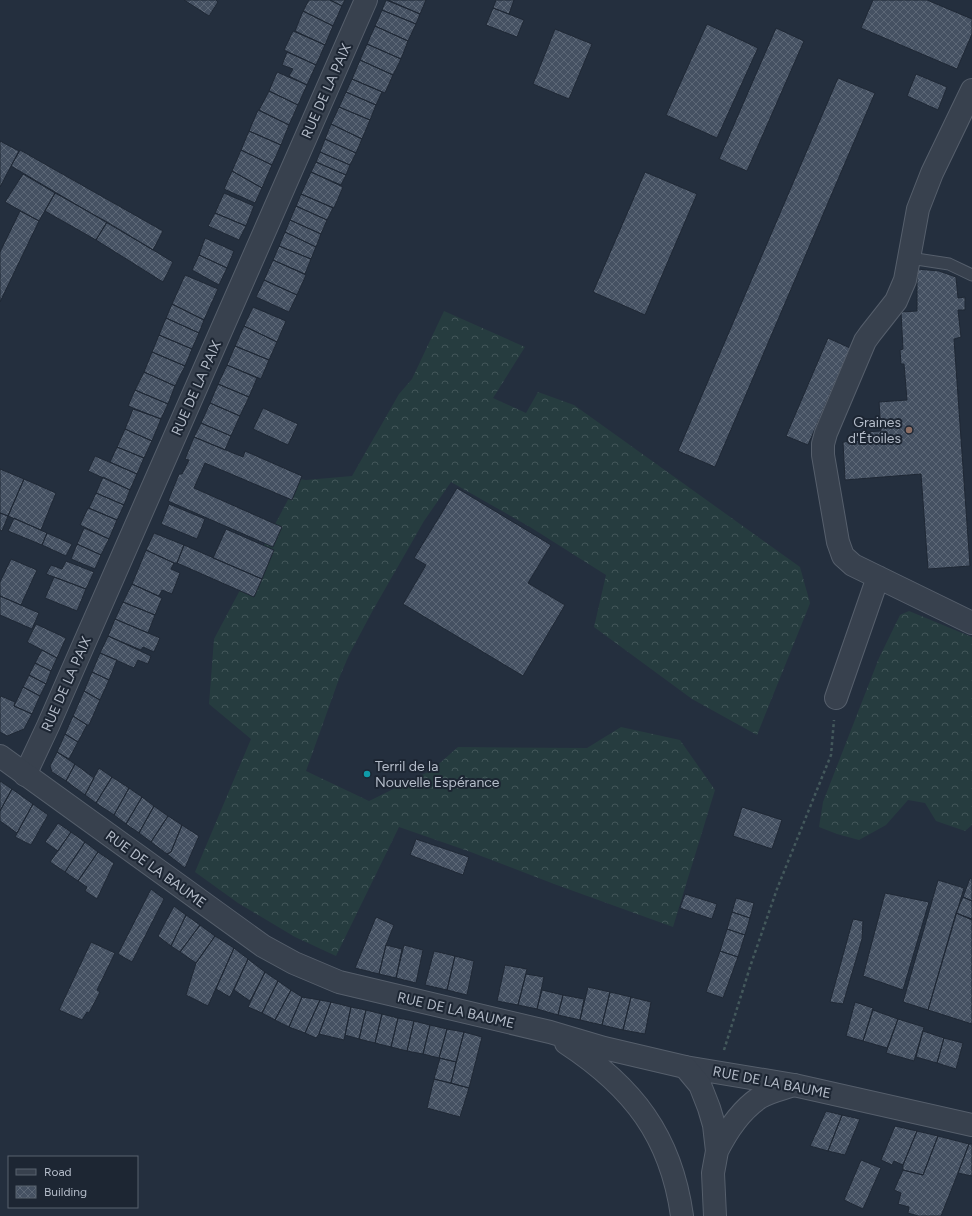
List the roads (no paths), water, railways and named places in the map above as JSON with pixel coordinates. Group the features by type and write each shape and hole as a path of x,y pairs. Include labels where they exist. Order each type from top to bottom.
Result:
{"street":[{"name":"RUE DE LA PAIX","path":"25,775 51,719 366,0"},
{"path":"972,90 922,196 918,209 905,280 896,302 865,341 826,433 823,444 823,455 834,525 843,556 853,565 972,623"},
{"path":"836,698 878,577"},
{"name":"RUE DE LA BAUME","path":"0,756 263,946 294,963 339,982 550,1032 604,1048 685,1067 794,1085 972,1125"},
{"path":"550,1032 605,1070 634,1100 648,1118 660,1140 675,1178 680,1196 682,1216"},
{"path":"685,1067 700,1085 714,1125 717,1151 713,1173 715,1216"},
{"path":"717,1151 726,1134 745,1110 760,1098 772,1092 794,1085"}],"lane":[{"path":"910,258 949,264 972,275"}],"place":[{"name":"Graines d'Étoiles","path":"909,430"},
{"name":"Terril de la Nouvelle Espérance","path":"367,774"}]}
